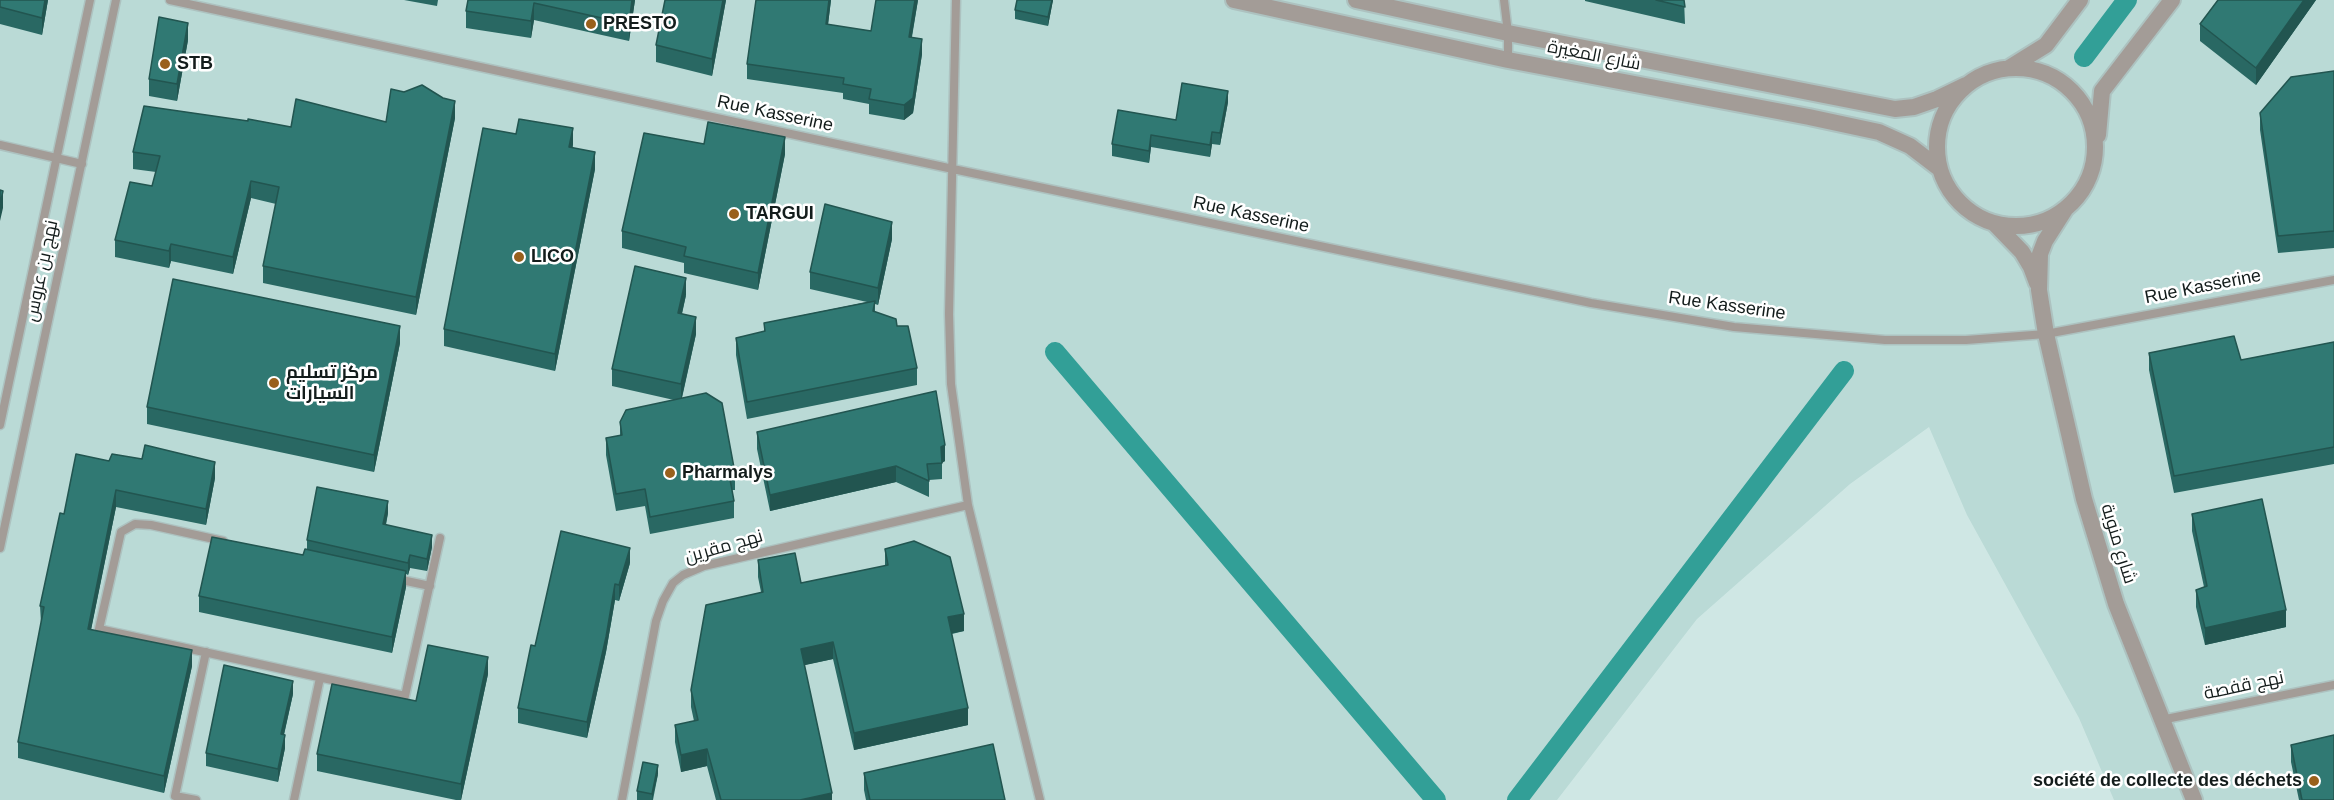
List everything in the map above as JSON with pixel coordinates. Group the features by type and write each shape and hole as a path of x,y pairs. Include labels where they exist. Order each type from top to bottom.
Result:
{"street":[{"name":"شارع المغيرة","path":"1234,0 1508,60 1879,132 1910,146 1940,169"},
{"name":"شارع المغيرة","path":"1356,0 1508,33 1894,109 1914,107 1966,85"},
{"path":"2009,68 2046,45 2080,0"},
{"path":"2040,290 2043,248 2066,208 2086,185 2095,156 2102,91 2172,0"},
{"path":"2066,208 2044,221 2019,226 1994,223 1970,212 1951,193 1940,169 1937,138 1946,109 1966,85 1986,73 2009,68 2037,70 2063,82 2082,103 2093,128 2095,156"},
{"path":"1994,223 2022,252 2040,290"},
{"name":"شارع منوبة","path":"2040,290 2046,334 2087,510 2116,604 2194,800"}],"lane":[{"name":"نهج بن عروس","path":"0,425 90,0"},
{"name":"نهج بن عروس","path":"0,548 116,0"},
{"name":"Rue Kasserine","path":"170,0 953,169 1591,303 1734,327 1885,340 1966,340 2046,334 2334,280"},
{"path":"956,0 949,314 951,384 968,505 1040,800"},
{"path":"1504,0 1508,60"},
{"path":"0,145 82,164"},
{"name":"نهج مقرين","path":"622,800 656,621 673,583 683,575 704,566 968,505"},
{"path":"232,543 151,525 135,524 121,532 99,629 405,696 440,538"},
{"path":"383,576 429,586"},
{"path":"196,800 175,796 206,652"},
{"path":"294,800 320,678"},
{"name":"نهج قفصة","path":"2161,720 2334,685"}],"shaded area":[{"path":"0,0 2334,0 2334,800 2114,800 2079,718 1967,515 1929,427 1850,484 1697,619 1557,800 0,800"}],"building":[{"path":"0,0 45,0 42,18 0,7"},
{"path":"468,0 632,0 629,24 534,3 531,21 466,11"},
{"path":"665,0 723,0 712,59 656,45"},
{"path":"756,0 829,0 826,24 871,31 876,0 915,0 909,37 922,39 913,98 904,105 869,99 871,89 843,84 844,78 747,64"},
{"path":"1017,0 1052,0 1048,17 1015,10"},
{"path":"1656,0 1684,0 1685,7"},
{"path":"2218,0 2304,0 2256,68 2200,24"},
{"path":"159,17 188,23 177,84 149,79"},
{"path":"2334,71 2334,231 2278,236 2260,113 2291,77"},
{"path":"1182,83 1228,91 1220,133 1212,132 1210,145 1151,135 1149,151 1112,144 1118,110 1176,120"},
{"path":"422,85 443,98 455,101 416,297 263,266 279,187 251,181 233,257 171,244 169,251 115,240 130,182 152,186 160,156 133,152 144,106 248,121 248,119 291,127 296,99 386,122 391,89 404,92"},
{"name":"LICO","path":"519,119 573,128 569,147 595,152 555,354 444,329 483,128 516,134"},
{"path":"708,122 785,137 758,273 684,256 686,247 622,231 644,133 704,144"},
{"path":"825,204 892,222 878,288 810,272"},
{"path":"635,266 686,278 678,313 696,317 681,384 612,369"},
{"name":"مركز تسليم السيارات","path":"173,279 400,326 374,455 147,407"},
{"path":"875,301 873,311 896,319 897,326 908,326 917,368 747,402 736,338 765,331 764,323"},
{"path":"2234,336 2241,360 2334,342 2334,447 2174,476 2149,353"},
{"path":"936,391 945,445 941,447 942,463 927,464 929,481 896,466 770,495 757,432"},
{"name":"Pharmalys","path":"706,393 722,403 735,473 729,474 734,501 650,517 645,489 616,494 606,438 622,435 620,422 626,410"},
{"path":"145,445 215,462 206,509 116,490 88,629 192,650 164,776 18,742 44,607 40,606 60,513 64,514 76,454 109,461 112,454 142,459"},
{"path":"317,487 388,501 383,524 432,535 427,559 410,555 408,563 307,540"},
{"path":"2262,499 2286,610 2205,628 2196,590 2207,586 2192,514"},
{"path":"561,531 630,548 619,585 615,584 587,722 518,708 531,645 535,646"},
{"path":"212,537 303,555 305,549 406,571 392,637 199,596"},
{"path":"914,541 950,557 964,614 948,617 968,708 854,733 833,642 801,649 832,793 800,800 721,800 707,749 681,755 675,725 698,720 691,690 706,605 763,592 758,560 795,553 801,583 888,565 885,549"},
{"path":"428,645 488,657 461,784 317,754 332,684 416,701"},
{"path":"224,665 293,681 281,734 285,735 278,769 206,753"},
{"name":"société de collecte des déchets","path":"2334,735 2334,800 2302,800 2291,745"},
{"path":"993,744 1005,800 870,800 864,773"},
{"path":"643,762 658,765 652,794 637,791"}],"waterway":[{"path":"2084,57 2127,0"},
{"path":"1055,352 1436,800"},
{"path":"1517,800 1844,371"}],"place":[{"name":"PRESTO","path":"591,24"},
{"name":"STB","path":"165,64"},
{"name":"TARGUI","path":"734,214"},
{"name":"LICO","path":"519,257"},
{"name":"مركز تسليم السيارات","path":"274,383"},
{"name":"Pharmalys","path":"670,473"},
{"name":"société de collecte des déchets","path":"2314,781"}]}
